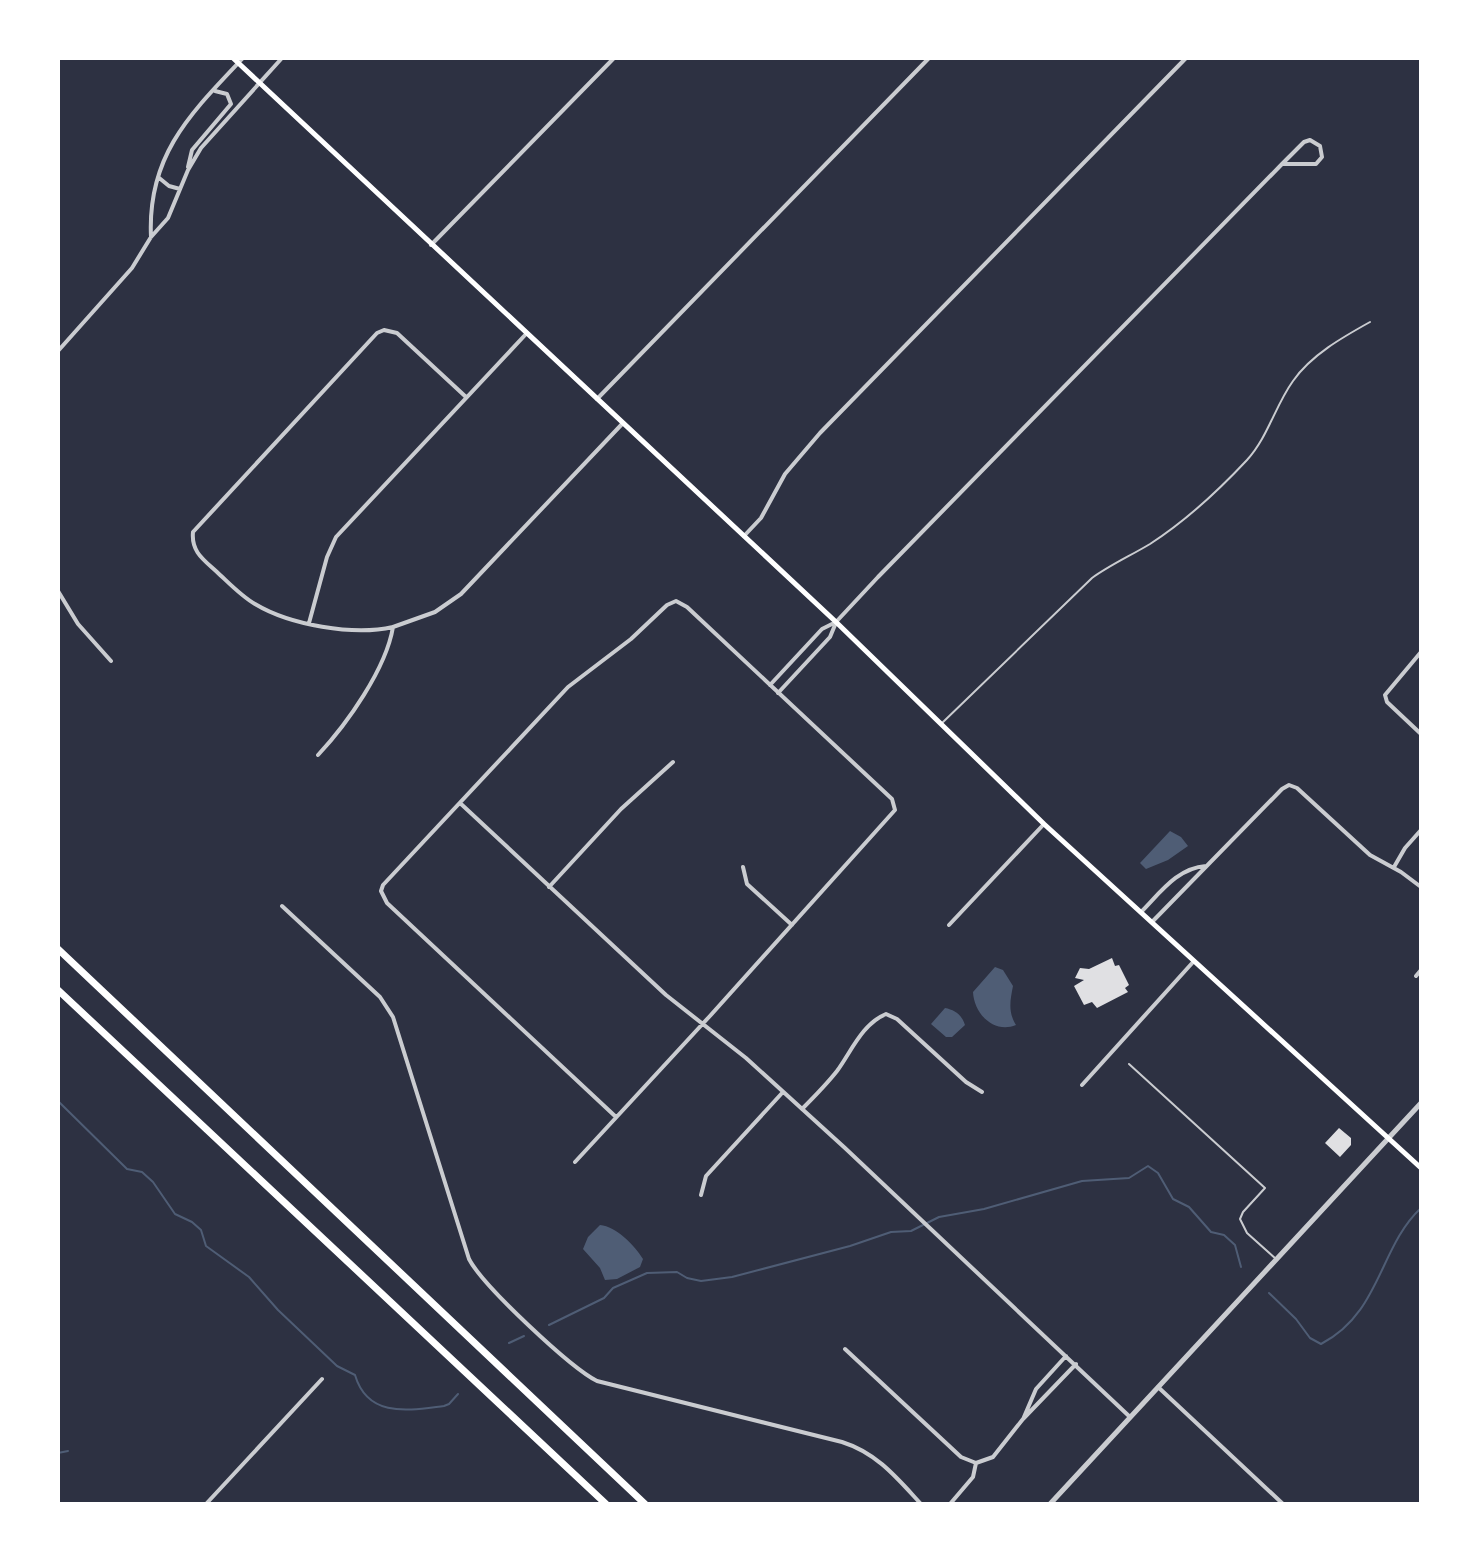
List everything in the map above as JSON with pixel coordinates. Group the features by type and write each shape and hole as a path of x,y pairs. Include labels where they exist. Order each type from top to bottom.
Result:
{"highway":[{"path":"58,949 645,1504"},
{"path":"58,990 606,1504"}],"main road":[{"path":"233,58 241,61 259,83 836,622 1044,824 1421,1168"}],"street":[{"path":"188,170 207,141 282,58"},
{"path":"431,245 614,58"},
{"path":"597,399 929,58"},
{"path":"744,536 761,518 785,474 812,441 1186,58"},
{"path":"151,237 150,215 158,177 174,137 241,61"},
{"path":"58,351 132,268 151,237 168,218 188,170 192,150 231,104 225,92 212,91"},
{"path":"770,685 822,629 836,622 1282,164 1304,142 1310,140 1320,146 1322,157 1316,164 1282,164"},
{"path":"158,177 169,186 181,189"},
{"path":"466,397 397,333 384,330 377,333 196,528 192,537 193,547 253,603 275,614 346,629 393,627 435,612 461,594 623,423"},
{"path":"309,623 327,557 336,537 526,334"},
{"path":"58,591 70,614 111,661"},
{"path":"575,1162 892,817 896,806 684,604 676,601 667,605 631,639 574,681 383,885 382,894 387,903 616,1117"},
{"path":"778,693 830,637 836,622"},
{"path":"318,755 345,722 367,687 388,646 393,627"},
{"path":"1421,652 1385,695 1387,702 1421,734"},
{"path":"549,887 621,809 673,762"},
{"path":"1152,922 1285,786 1297,788 1370,855 1421,887"},
{"path":"460,803 666,995 783,1092 918,1215 1130,1417"},
{"path":"949,925 1044,824"},
{"path":"1394,868 1405,848 1421,830"},
{"path":"1141,912 1181,873 1206,866"},
{"path":"743,867 747,884 792,925"},
{"path":"282,906 380,997 393,1017 469,1259 482,1279 520,1316 578,1369 597,1381 854,1446 874,1456 921,1504"},
{"path":"1082,1085 1194,961"},
{"path":"1416,976 1421,970"},
{"path":"802,1109 836,1072 853,1045 875,1020 886,1014 897,1019 966,1082 982,1092"},
{"path":"701,1195 706,1176 783,1092"},
{"path":"1050,1504 1421,1103"},
{"path":"845,1349 961,1457 976,1463 993,1457 1023,1419 1076,1364"},
{"path":"1023,1419 1036,1389 1067,1356"},
{"path":"206,1504 322,1379"},
{"path":"1158,1387 1283,1504"},
{"path":"950,1504 973,1477 976,1463"}],"lane":[{"path":"940,725 1092,578 1115,561 1148,545 1245,462 1259,446 1293,379 1316,357 1370,322"},
{"path":"1129,1064 1265,1188 1240,1219 1247,1233 1277,1260"}],"water":[{"path":"1170,831 1181,837 1188,846 1168,860 1146,869 1140,863"},
{"path":"995,967 1003,970 1013,986 1010,1006 1016,1025 1000,1027 993,1024 981,1014 974,1000 973,992"},
{"path":"945,1008 958,1014 965,1025 952,1037 946,1037 931,1024"},
{"path":"600,1225 619,1233 630,1243 643,1259 640,1267 617,1279 605,1280 600,1268 583,1249 588,1237"}],"building":[{"path":"1112,958 1129,985 1125,988 1128,992 1097,1008 1092,1002 1084,1005 1074,986 1084,980 1075,978 1080,968 1089,969"},
{"path":"1339,1128 1351,1138 1351,1145 1340,1157 1325,1143"}],"waterway":[{"path":"58,1101 127,1169 142,1172 153,1182 175,1214 201,1230 206,1246 249,1277 278,1310 337,1366 355,1375 370,1399 380,1405 404,1410 444,1406 458,1394"},
{"path":"549,1325 604,1298 613,1288 647,1273 677,1272 701,1281 732,1277 891,1232 911,1231 939,1217 984,1209 1082,1181 1129,1178 1148,1166 1158,1173 1173,1199 1189,1207 1211,1232 1224,1235 1235,1245 1241,1267"},
{"path":"1269,1293 1296,1319 1310,1338 1321,1344 1341,1331 1356,1315 1368,1298 1396,1241 1421,1208"},
{"path":"509,1343 524,1336"},
{"path":"58,1453 68,1451"}]}
